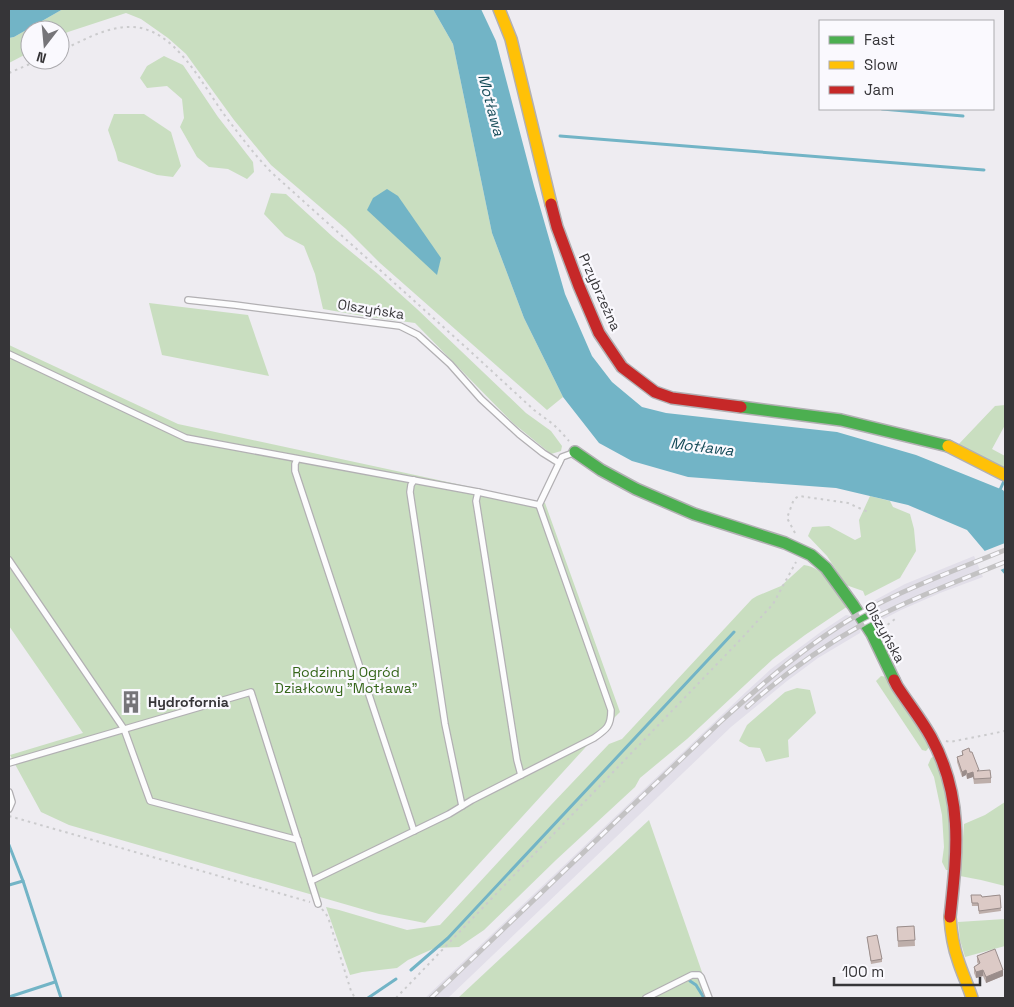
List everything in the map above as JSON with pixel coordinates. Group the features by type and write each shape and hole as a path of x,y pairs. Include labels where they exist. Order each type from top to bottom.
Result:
{"street":[{"name":"Przybrzeżna","path":"499,9 511,39 557,227 599,333 622,367 655,392 672,398 841,420 949,446 1005,475"},
{"name":"Olszyńska","path":"575,452 601,470 644,493 694,514 785,543 811,555 826,568 853,605 872,634 897,686 931,737 948,776 953,797 956,825 956,858 950,917 951,936 958,962 972,998"}],"lane":[{"name":"Olszyńska","path":"188,300 400,326 418,335 450,364 481,399 519,434 559,463"},
{"path":"9,354 186,438 539,504"},
{"path":"311,881 449,814 607,730 611,721 611,710 539,504 562,457 575,452"},
{"path":"297,459 295,471 414,831"},
{"path":"414,480 410,492 445,724 462,806"},
{"path":"478,492 476,501 521,776"},
{"path":"9,560 124,729 150,801 298,840"},
{"path":"9,763 251,692 318,904"},
{"path":"9,792 12,802 9,809"},
{"path":"646,998 689,976 696,975 701,977 709,998"}],"path":[{"path":"70,46 95,35 116,28 131,26 154,32 165,39 186,60 256,157 506,386 553,424 575,452"},
{"path":"796,534 787,518 794,499 799,496 848,504 868,512"},
{"path":"396,998 773,604 802,551"},
{"path":"882,633 886,626 895,619"},
{"path":"946,741 950,742 1005,730"},
{"path":"9,816 318,904 328,917 351,991 355,998"}],"shaded area":[{"path":"974,556 983,577 940,593 876,623 872,623 863,609 864,606 905,584"},
{"path":"846,615 851,616 861,629 860,633 818,658 731,727 448,998 425,998 771,669"}],"green space":[{"path":"63,9 433,9 453,44 492,233 524,318 563,397 547,410 380,263 346,229 271,165 234,120 186,54 168,38 141,19 126,13 70,31 70,20 44,20"},
{"path":"20,34 20,57 9,63 9,38"},
{"path":"164,56 183,65 218,117 253,162 254,172 247,179 228,169 209,167 197,157 180,127 184,118 182,99 167,86 147,88 140,78 147,66"},
{"path":"114,114 144,114 171,132 181,166 173,177 157,175 118,161 108,130"},
{"path":"271,193 286,194 333,237 378,274 526,413 551,431 562,446 561,451 551,454 513,423 415,323 323,309 315,274 304,246 285,236 264,214"},
{"path":"149,303 248,315 269,376 162,355"},
{"name":"Rodzinny Ogród Działkowy \"Motława\"","path":"9,345 178,424 545,503 620,712 425,923 379,914 69,825 41,812 10,755 83,733 9,626"},
{"path":"1005,405 1005,425 992,449 1005,456 1005,470 957,446 995,406"},
{"path":"870,496 890,501 893,507 910,514 914,529 916,551 900,578 865,596 863,591 846,585 827,556 808,536 812,527 829,526 855,540 861,537 859,520"},
{"path":"804,565 818,570 824,575 848,606 773,659 687,739 640,778 635,787 484,930 459,947 435,948 408,960 397,968 350,975 326,907 407,930 440,925 609,744 622,739 752,599 781,586"},
{"path":"881,676 887,677 931,745 926,751 922,750 876,681"},
{"path":"797,688 810,690 816,713 788,740 789,757 766,762 760,748 749,747 739,741 747,725 785,692"},
{"path":"936,755 951,807 951,870 946,870 942,862 944,847 942,815 934,777 928,765 931,758"},
{"path":"1005,802 1005,886 960,876 964,824 985,815"},
{"path":"649,820 711,998 458,998"},
{"path":"1005,919 1005,946 965,957 960,940 958,922"}],"water":[{"path":"9,9 63,9 44,20 20,20 20,34 9,38"},
{"name":"Motława","path":"433,9 481,9 496,41 565,294 592,356 612,382 642,407 666,413 837,432 916,455 1003,490 1005,493 1005,575 967,530 908,505 836,488 688,477 632,461 599,443 563,397 524,318 492,233 453,44"},
{"path":"387,189 398,196 441,258 437,275 367,210 373,198"}],"pier":[{"path":"1005,543 1005,568 998,571 982,552"}],"building":[{"name":"Hydrofornia","path":"130,690 140,704 131,709 122,695"},
{"path":"969,748 979,770 977,771 990,770 991,778 974,779 973,772 967,774 966,770 962,772 957,757 963,755 962,751"},
{"path":"971,895 981,895 982,897 1000,895 1001,908 979,911 978,903 972,903"},
{"path":"914,926 915,940 898,941 897,927"},
{"path":"877,935 882,959 871,961 867,937"},
{"path":"995,949 1003,970 986,977 983,970 976,972 974,967 980,963 977,956"}],"waterway":[{"path":"894,110 963,116"},
{"path":"560,136 984,170"},
{"path":"999,492 1004,481"},
{"path":"411,970 448,938 734,632"},
{"path":"9,845 23,881 61,998"},
{"path":"9,885 23,881"},
{"path":"368,998 396,979"},
{"path":"690,981 696,985 704,998"},
{"path":"9,997 55,982"}],"railway":[{"path":"431,998 719,723 803,651 859,614 931,580 1005,550"},
{"path":"747,707 804,662 834,641 865,623 917,598 1005,562"}],"traffic: fast":[{"path":"741,407 841,420 948,446"},
{"path":"575,452 601,470 636,489 694,514 785,543 811,555 826,568 853,605 872,634 894,680"}],"traffic: slow":[{"path":"499,9 511,39 551,204"},
{"path":"948,446 1005,475"},
{"path":"950,917 955,949 972,998"}],"traffic: jam":[{"path":"551,204 557,227 599,333 622,367 655,392 672,398 741,407"},
{"path":"894,680 931,737 942,759 949,781 956,825 955,870 950,917"}],"place":[{"name":"Hydrofornia","path":"131,702"}]}
